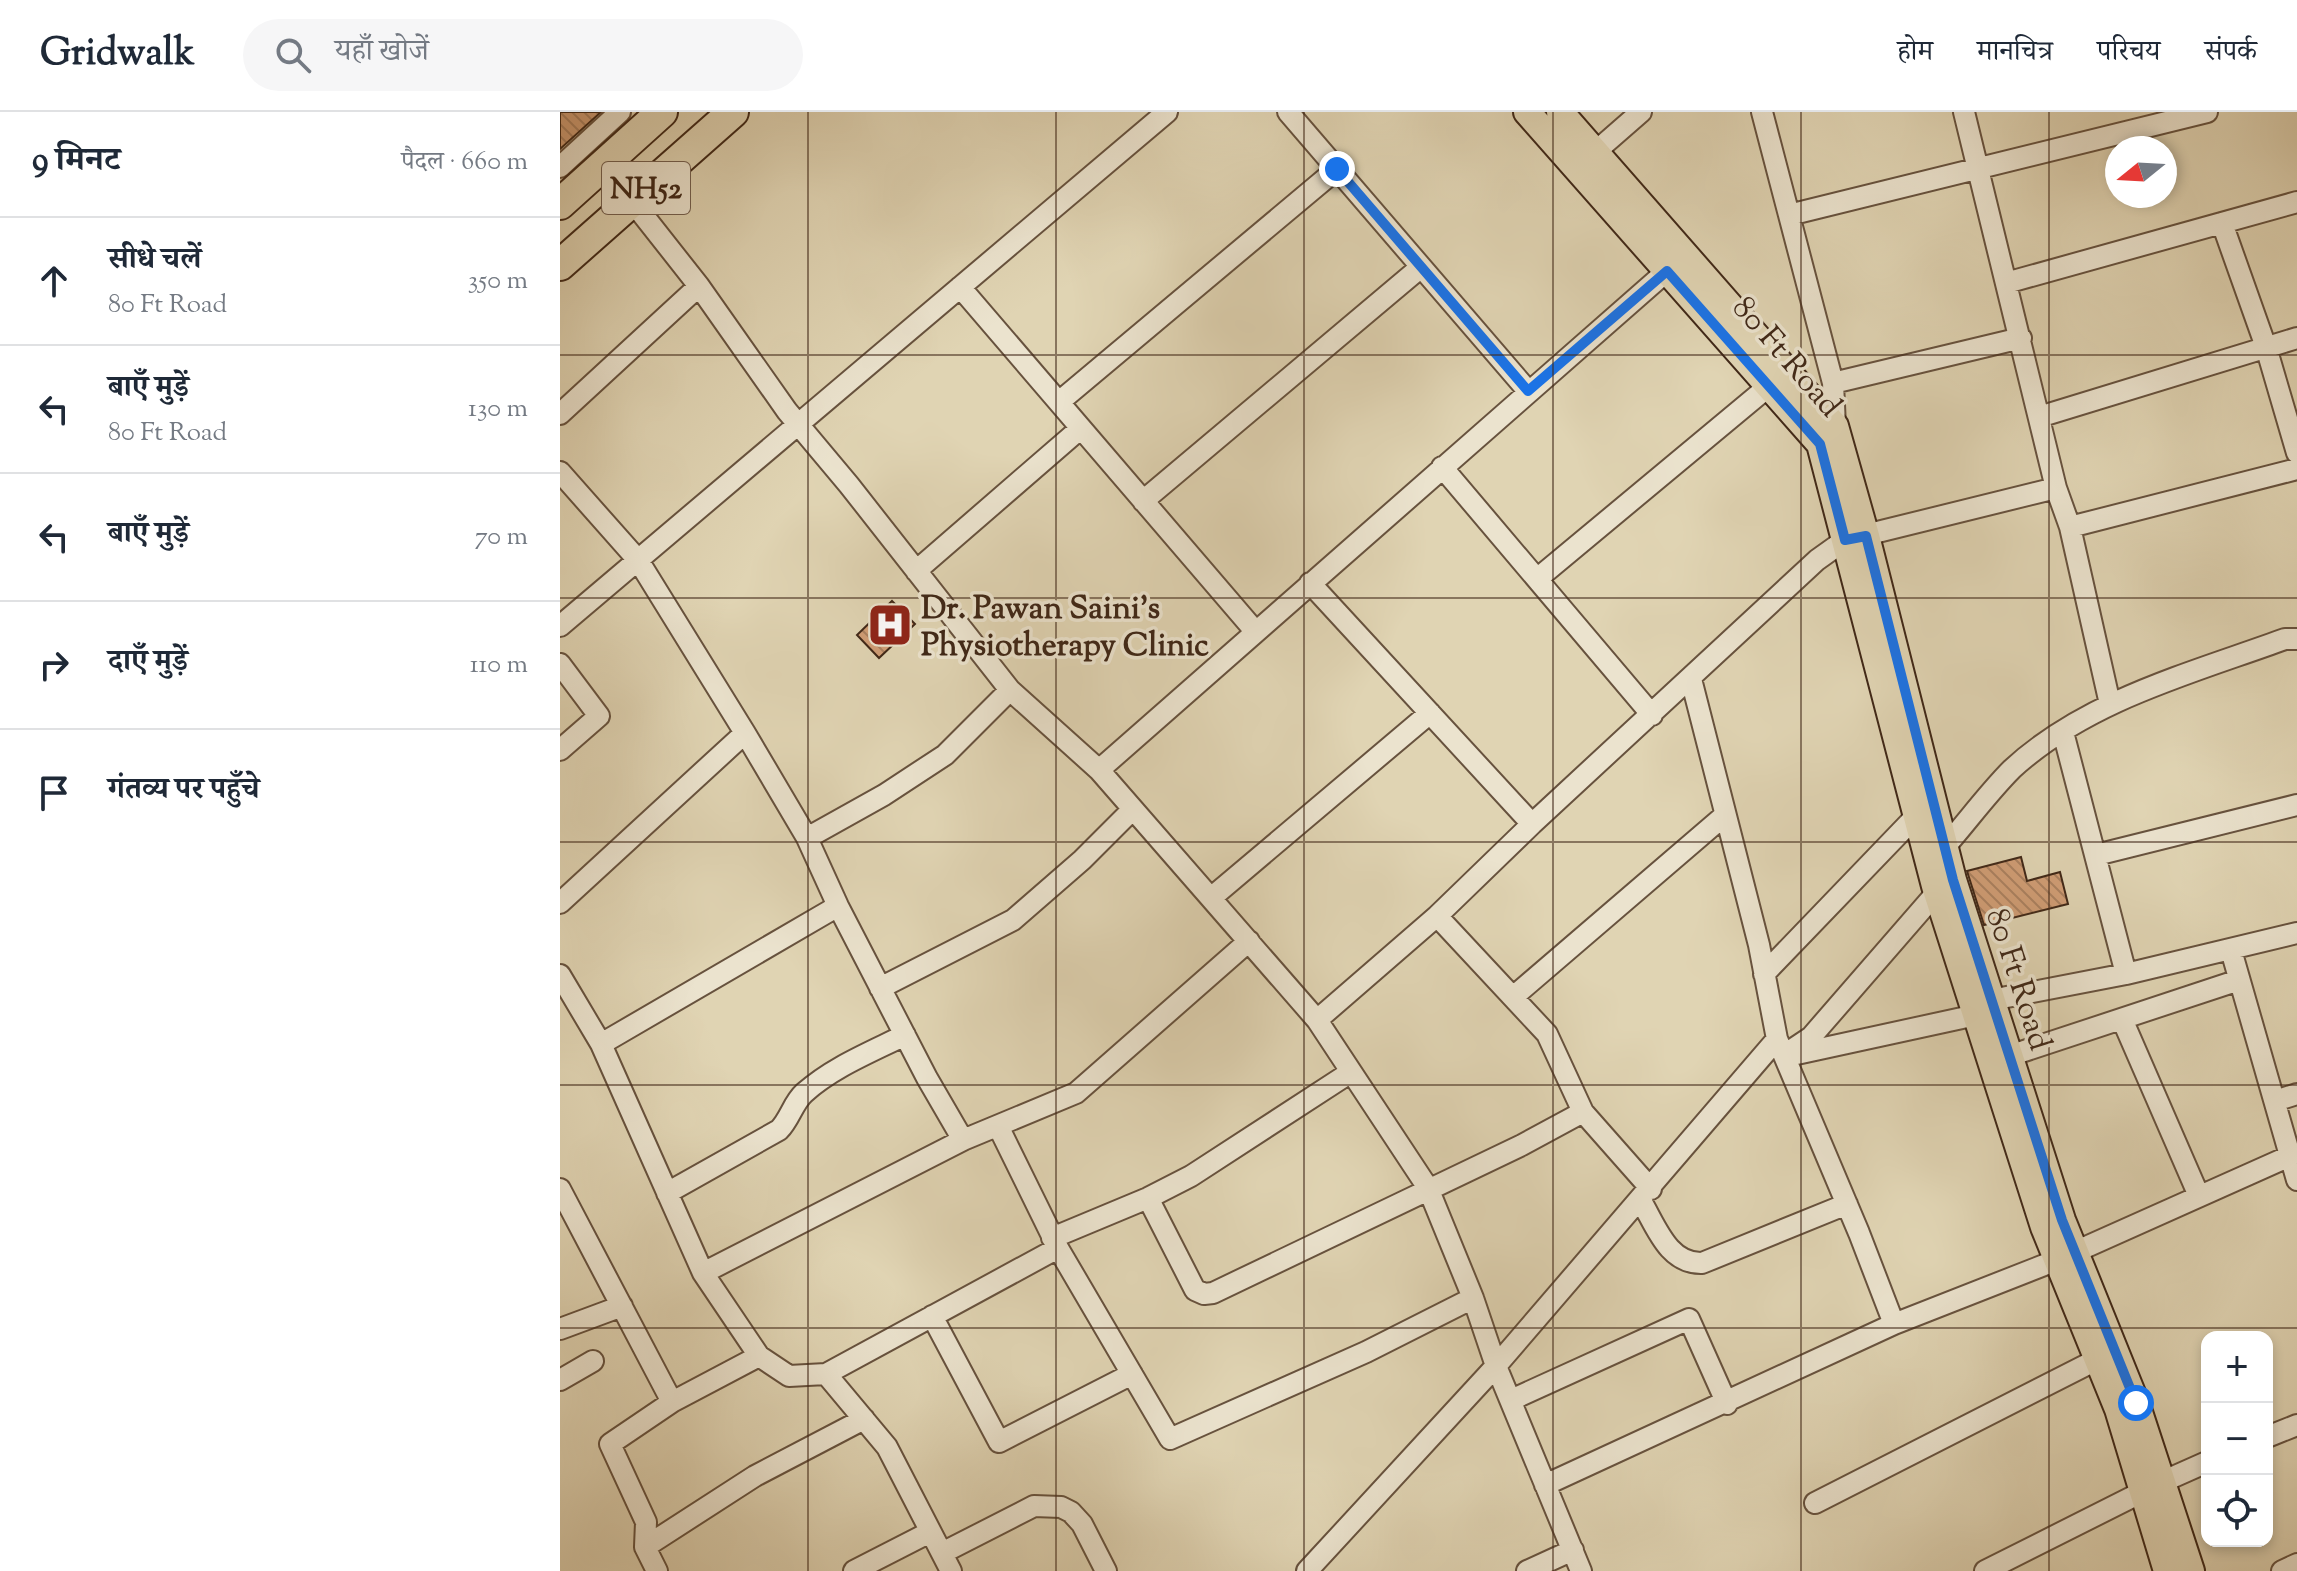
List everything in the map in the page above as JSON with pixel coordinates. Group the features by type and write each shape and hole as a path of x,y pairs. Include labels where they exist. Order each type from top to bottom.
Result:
{"highway":[{"name":"NH52","path":"560,204 662,112"},
{"name":"NH52","path":"560,265 733,112"}],"main road":[{"name":"80 Ft Road","path":"1527,112 1586,160 1835,426 1916,816 1937,892 1984,1007 2009,1056 2062,1220 2066,1256 2098,1359 2191,1571"},
{"name":"80 Ft Road","path":"1560,112 1586,160 1667,271 1820,444 1856,538 1944,848 2039,1212 2066,1256 2136,1403 2167,1571"}],"street":[{"path":"560,167 620,112"},
{"path":"560,626 1167,112"},
{"path":"1288,112 1528,391"},
{"path":"1586,160 1641,112"},
{"path":"1762,112 1833,383 1835,426"},
{"path":"1964,112 2056,488 2070,527 2110,704"},
{"path":"1789,215 2207,112"},
{"path":"1059,402 1337,169"},
{"path":"632,201 699,286 797,423 1010,690 1099,770 1317,1020 1428,1188 1473,1298 1496,1366 1581,1571"},
{"path":"2006,283 2297,202"},
{"path":"2222,223 2266,347 2297,451"},
{"path":"1143,501 1421,267"},
{"path":"1099,770 1667,271"},
{"path":"560,414 699,286"},
{"path":"960,287 1255,631"},
{"path":"1833,383 2021,338"},
{"path":"2039,417 2297,338"},
{"path":"1537,579 1769,386"},
{"path":"916,571 1081,428"},
{"path":"1442,467 1652,715"},
{"path":"2070,527 2297,469"},
{"path":"560,472 638,560 745,733 807,838 880,988 963,1140"},
{"path":"1317,1020 1437,916 1817,560 1856,538 2056,488"},
{"path":"1310,583 1532,824"},
{"path":"1944,848 2013,769 2063,732 2110,704 2285,639 2297,639"},
{"path":"560,664 599,716 560,750"},
{"path":"1691,679 1782,1050 1894,1324"},
{"path":"807,838 884,795 945,755 1010,690"},
{"path":"1211,898 1430,713"},
{"path":"2063,732 2126,974"},
{"path":"560,903 745,733"},
{"path":"2096,855 2297,805"},
{"path":"880,988 1013,920 1082,860 1133,809"},
{"path":"1513,997 1725,815"},
{"path":"1764,974 1916,816"},
{"path":"1307,1571 1496,1366 1646,1195 1782,1050 1811,1037 1937,892"},
{"path":"601,1044 838,906"},
{"path":"1437,916 1547,1034 1583,1112 1646,1195 1669,1248 1679,1259 1702,1263 1847,1204"},
{"path":"1782,1050 1984,1007 2297,933"},
{"path":"703,1273 963,1140 1076,1093 1249,941"},
{"path":"2231,950 2297,1180"},
{"path":"560,975 601,1044 703,1273 759,1356 789,1376 826,1374 1055,1243 1191,1176 1351,1072"},
{"path":"2009,1056 2239,980"},
{"path":"2122,1019 2199,1196"},
{"path":"667,1193 779,1130 787,1123 801,1096 836,1070 905,1035"},
{"path":"2275,1101 2297,1094"},
{"path":"1148,1198 1195,1290 1204,1294 1213,1293 1522,1145 1583,1112"},
{"path":"998,1126 1055,1243 1170,1439 1366,1352 1473,1298"},
{"path":"1545,1485 1727,1404 1894,1324 2066,1256 2290,1156"},
{"path":"560,1190 672,1402"},
{"path":"560,1329 622,1306"},
{"path":"932,1316 999,1442 1132,1374"},
{"path":"1511,1400 1689,1319 1727,1404"},
{"path":"657,1571 645,1547 646,1522 610,1444 672,1402 759,1356"},
{"path":"1815,1503 2098,1359"},
{"path":"560,1380 593,1361"},
{"path":"826,1374 887,1447 946,1562 1034,1506 1061,1507 1071,1512 1082,1524 1106,1571"},
{"path":"645,1547 755,1476 864,1419"},
{"path":"2273,1435 2297,1425"},
{"path":"1985,1571 2152,1486 2201,1465"},
{"path":"854,1571 930,1532"},
{"path":"1527,1571 1573,1550"},
{"path":"2282,1571 2297,1564"}],"building":[{"path":"560,112 601,112 560,149"},
{"path":"892,601 915,624 879,658 857,635"},
{"path":"2021,857 2027,881 2060,872 2068,904 1984,925 1967,871"}],"place":[{"name":"Dr. Pawan Saini's Physiotherapy Clinic","path":"890,625"}],"route":[{"path":"1337,169 1528,391 1667,271 1820,444 1845,540 1866,536 1953,880 2062,1220 2136,1403"}]}
